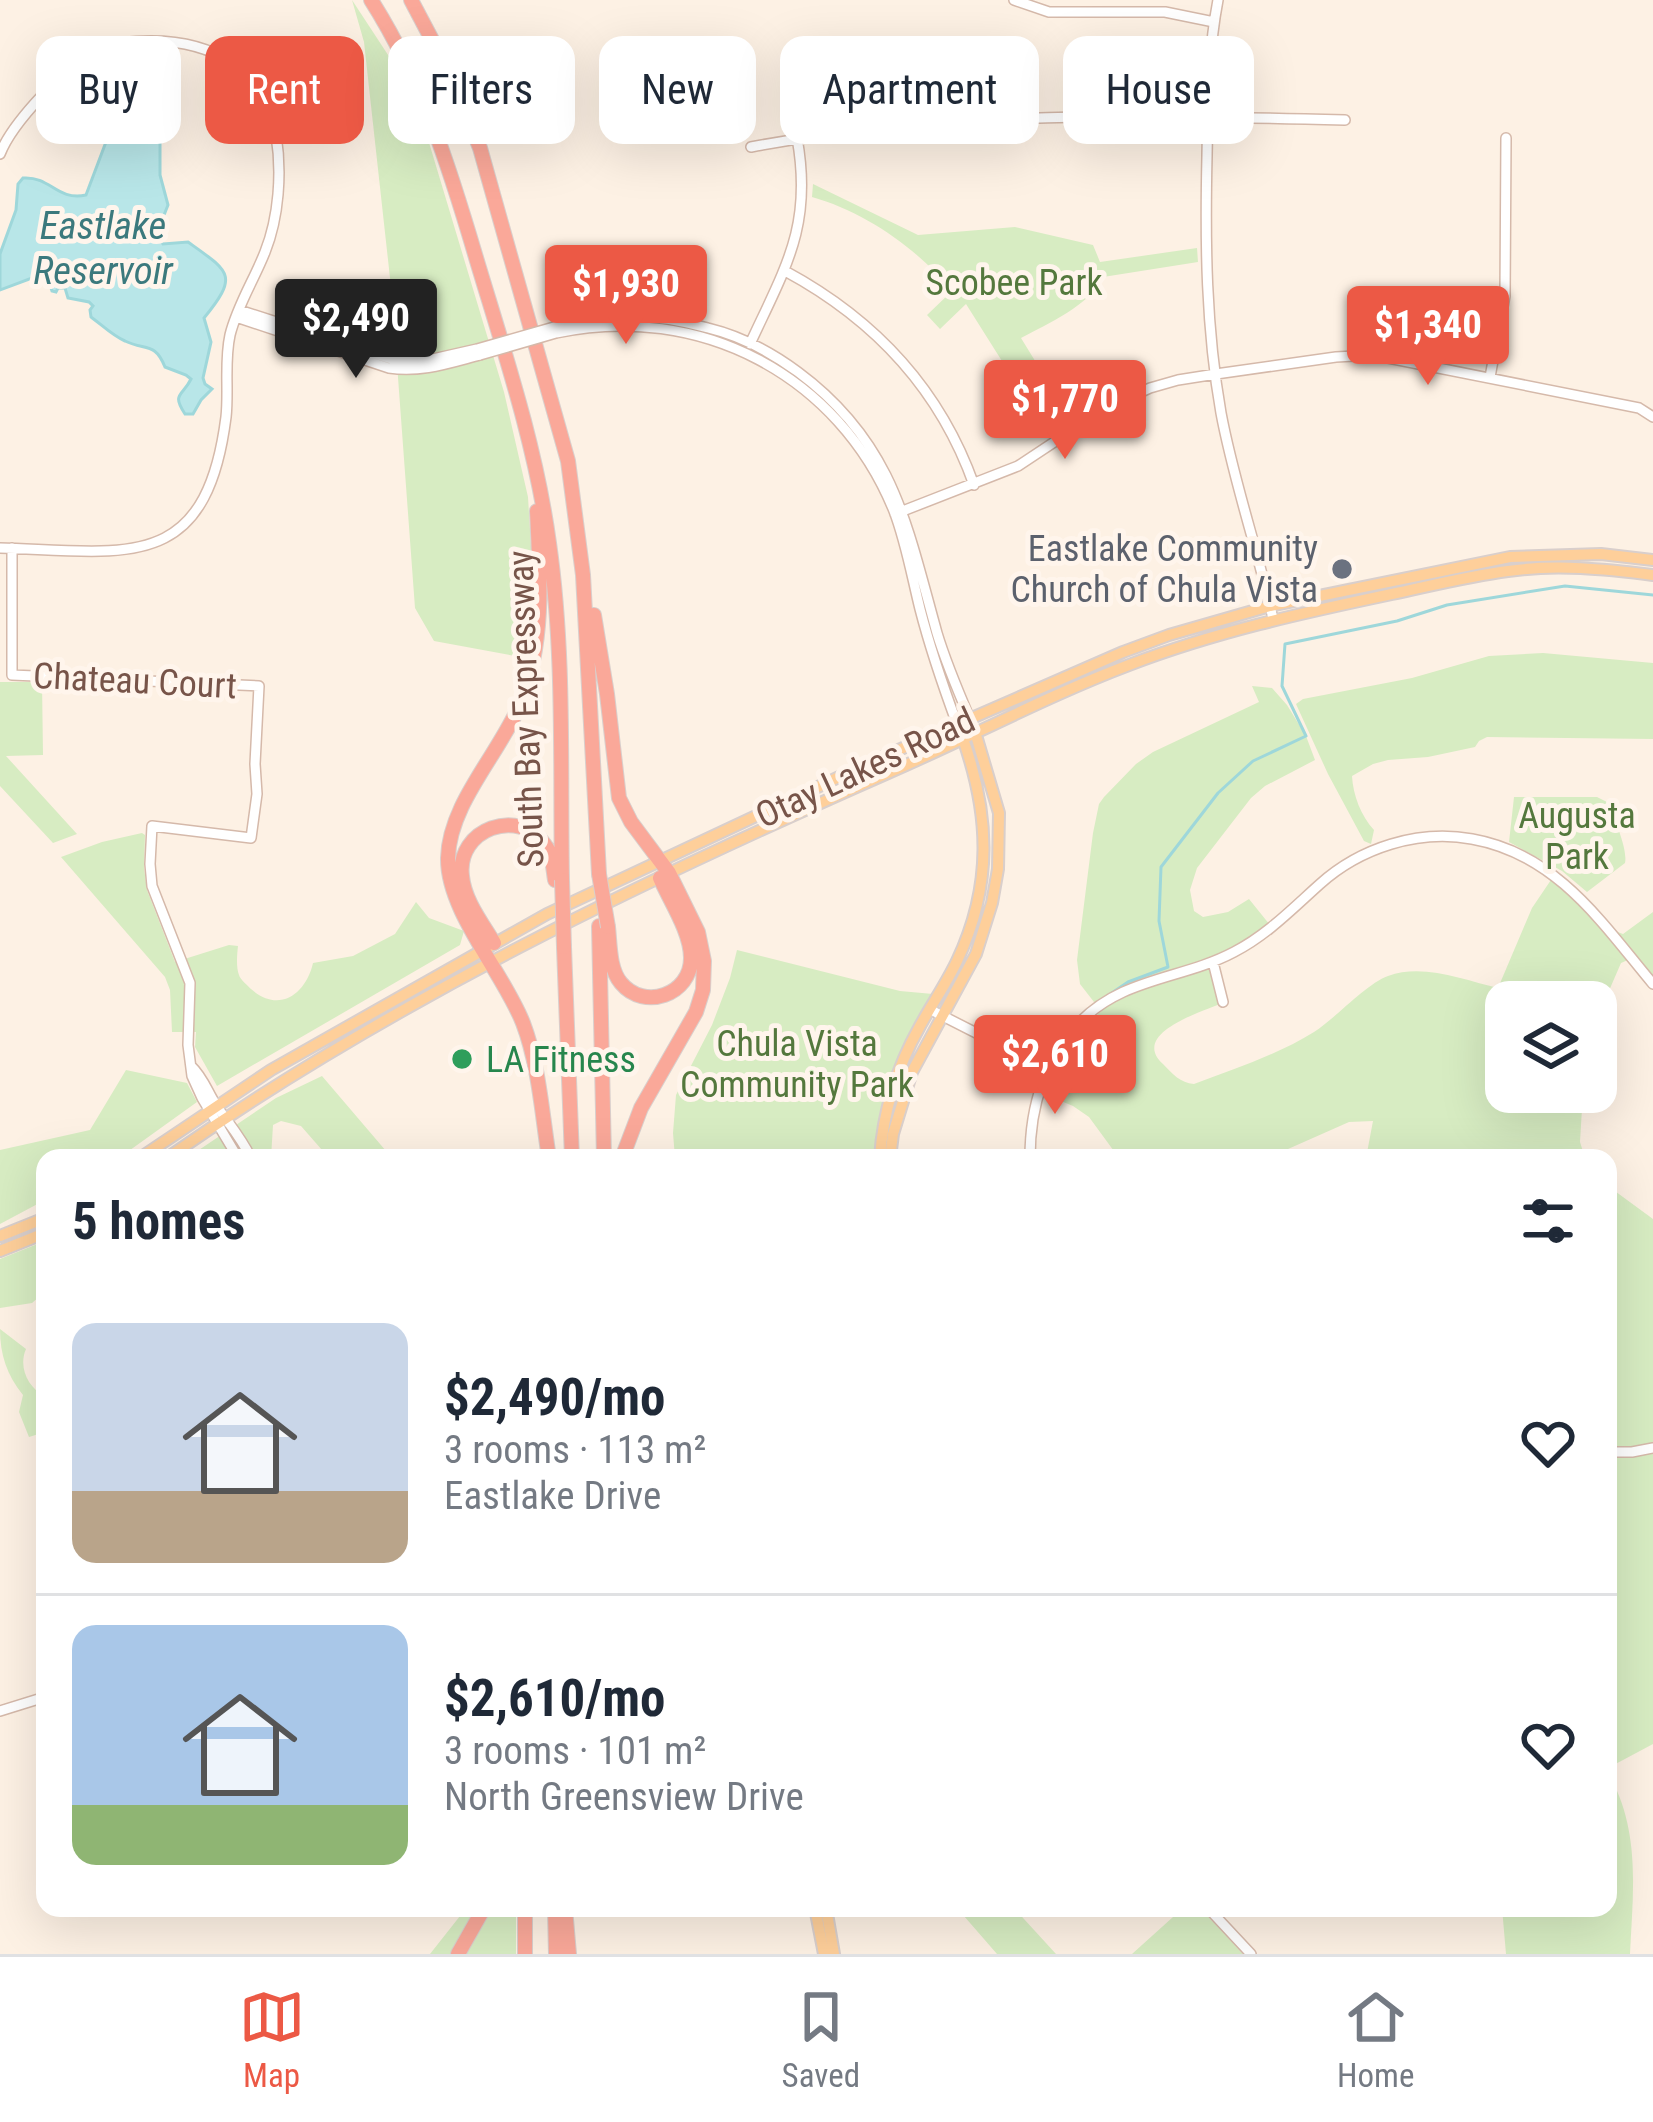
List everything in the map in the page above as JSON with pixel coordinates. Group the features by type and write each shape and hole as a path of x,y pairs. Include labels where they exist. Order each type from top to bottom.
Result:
{"highway":[{"name":"South Bay Expressway","path":"370,0 419,88 441,141 526,425 540,489 556,611 560,884"},
{"name":"South Bay Expressway","path":"411,0 450,74 480,148 560,426 577,515 604,926"},
{"path":"490,951 454,897 449,845 460,812 518,710 532,668 538,626 536,500 540,489"},
{"path":"577,515 607,694 617,791 700,938 704,962 703,990 693,1019 636,1118 625,1149"},
{"path":"547,1149 529,1041 461,875 464,856 477,836 504,825 532,832 549,850 560,884 572,1149"},
{"path":"604,926 614,972 625,987 652,998 678,988 690,968 690,950 664,870"},
{"path":"604,926 604,1149"},
{"path":"458,1954 479,1917"},
{"path":"525,1917 525,1954"},
{"path":"555,1917 556,1954"},
{"path":"566,1917 569,1954"}],"main road":[{"name":"Otay Lakes Road","path":"664,870 963,722 1169,635 1510,557 1601,554 1653,560"},
{"name":"Otay Lakes Road","path":"180,1149 547,914 664,870 1126,666 1271,613 1508,571 1604,568 1653,575"},
{"path":"881,1149 894,1083 921,1024 937,1013 976,954 998,869 999,813 963,722"},
{"path":"891,1149 912,1072 977,910 984,834 969,736"},
{"path":"984,834 993,842 990,910"},
{"name":"Otay Lakes Road","path":"153,1149 271,1070 490,951"},
{"path":"0,1236 36,1222"},
{"path":"0,1251 36,1237"},
{"path":"817,1917 824,1954"},
{"path":"828,1917 834,1954"}],"street":[{"path":"1014,0 1049,12 1165,12 1214,22"},
{"path":"1213,36 1218,0"},
{"path":"0,154 17,124 65,73 102,48 130,41 176,41 229,60 266,102 278,149 277,215 237,314 228,353 221,445 199,509 173,535 136,549 6,548"},
{"path":"1254,118 1345,119"},
{"path":"1490,377 1505,296 1506,138"},
{"path":"751,147 780,141"},
{"path":"749,348 796,240 803,202 798,144"},
{"path":"1207,144 1207,284 1216,374 1231,457 1271,613"},
{"path":"784,272 860,319 902,360 946,423 974,485"},
{"path":"237,314 394,360 424,362 479,352 593,318 654,317 680,320 802,375 844,412 878,456 899,513 936,667 963,722"},
{"path":"899,513 1018,466 1131,395 1178,380 1362,354 1639,408 1653,417"},
{"name":"Chateau Court","path":"6,548 12,674 259,686 257,794 251,838 152,826 152,886 190,983 191,1066 212,1108"},
{"path":"1031,1149 1033,1114 1047,1069 1079,1022 1138,984 1213,962 1258,938 1333,873 1363,854 1417,838 1479,840 1511,850 1552,872 1579,896 1653,984"},
{"path":"1213,962 1223,1002"},
{"path":"937,1013 1047,1069"},
{"path":"212,1108 243,1149"},
{"path":"221,1120 234,1149"},
{"path":"1617,1451 1653,1444"},
{"path":"0,1711 36,1700"},
{"path":"1216,1917 1251,1954"}],"green space":[{"path":"352,0 388,55 388,144 429,144 504,392 528,497 532,563 526,658 434,641 415,608 392,296 362,36"},
{"name":"Scobee Park","path":"813,184 918,235 1015,227 1093,245 1100,262 1197,248 1198,262 1103,277 1078,305 1021,338 1072,421 1048,434 966,304 940,329 927,315 952,291 889,234 812,197"},
{"path":"1543,653 1653,663 1653,739 1487,737 1475,747 1373,764 1352,776 1358,805 1374,830 1371,844 1364,841 1296,704 1489,656"},
{"path":"0,682 42,682 43,755 6,756 77,834 53,843 0,786"},
{"path":"1252,686 1272,688 1287,705 1315,760 1251,798 1197,868 1190,890 1194,911 1203,917 1228,912 1249,899 1274,930 1211,964 1225,1002 1173,1025 1155,1042 1155,1053 1177,1077 1194,1084 1255,1061 1323,1026 1388,976 1429,972 1485,985 1485,1113 1582,1113 1582,1149 1368,1149 1373,1121 1349,1122 1288,1149 1112,1149 1089,1117 1044,1094 1059,1060 1101,1011 1080,984 1077,960 1099,804 1153,752 1259,702"},
{"name":"Augusta Park","path":"1514,797 1597,797 1609,803 1625,863 1587,892 1562,871 1509,842"},
{"path":"142,833 147,890 175,962 238,946 240,977 272,1000 298,991 313,963 353,956 395,934 416,902 429,918 464,931 460,945 217,1086 195,1047 196,1032 172,1032 165,977 61,857"},
{"path":"1555,874 1597,924 1623,934 1653,912 1653,976 1637,956 1621,963 1613,981 1501,981 1532,908"},
{"name":"Chula Vista Community Park","path":"737,950 900,991 933,994 896,1065 875,1149 674,1149 676,1095 730,978"},
{"path":"126,1070 187,1083 197,1102 132,1149 36,1149 36,1205 0,1224 0,1150 90,1130"},
{"path":"322,1076 384,1149 321,1149 301,1126 281,1121 273,1125 272,1149 200,1149 276,1098"},
{"path":"1617,1193 1653,1219 1653,1744 1617,1763"},
{"path":"36,1245 36,1300 32,1303 0,1308 0,1259"},
{"path":"0,1329 26,1349 26,1376 36,1389 36,1435 29,1437 19,1412 23,1395 1,1347"},
{"path":"1617,1791 1630,1839 1630,1954 1506,1954 1503,1917 1617,1917"},
{"path":"459,1917 516,1917 516,1954 430,1954"},
{"path":"965,1917 1022,1917 1056,1954 997,1954"},
{"path":"1173,1917 1208,1917 1243,1954 1132,1954"}],"water":[{"name":"Eastlake Reservoir","path":"105,144 160,144 160,175 168,205 155,223 156,234 163,244 188,242 225,275 222,292 204,318 211,342 203,378 212,389 193,414 185,414 179,398 191,379 165,367 153,350 108,330 91,317 89,302 68,298 65,288 52,291 40,275 0,290 0,254 23,178 33,178 67,195 86,195"}],"waterway":[{"path":"1094,1005 1128,982 1168,967 1159,921 1161,867 1218,793 1253,761 1306,736 1282,686 1285,644 1397,621 1447,605 1565,586 1653,595"},
{"path":"1046,1053 1062,1037"}],"place":[{"name":"Eastlake Community Church of Chula Vista","path":"1342,569"},
{"name":"LA Fitness","path":"462,1059"}]}
